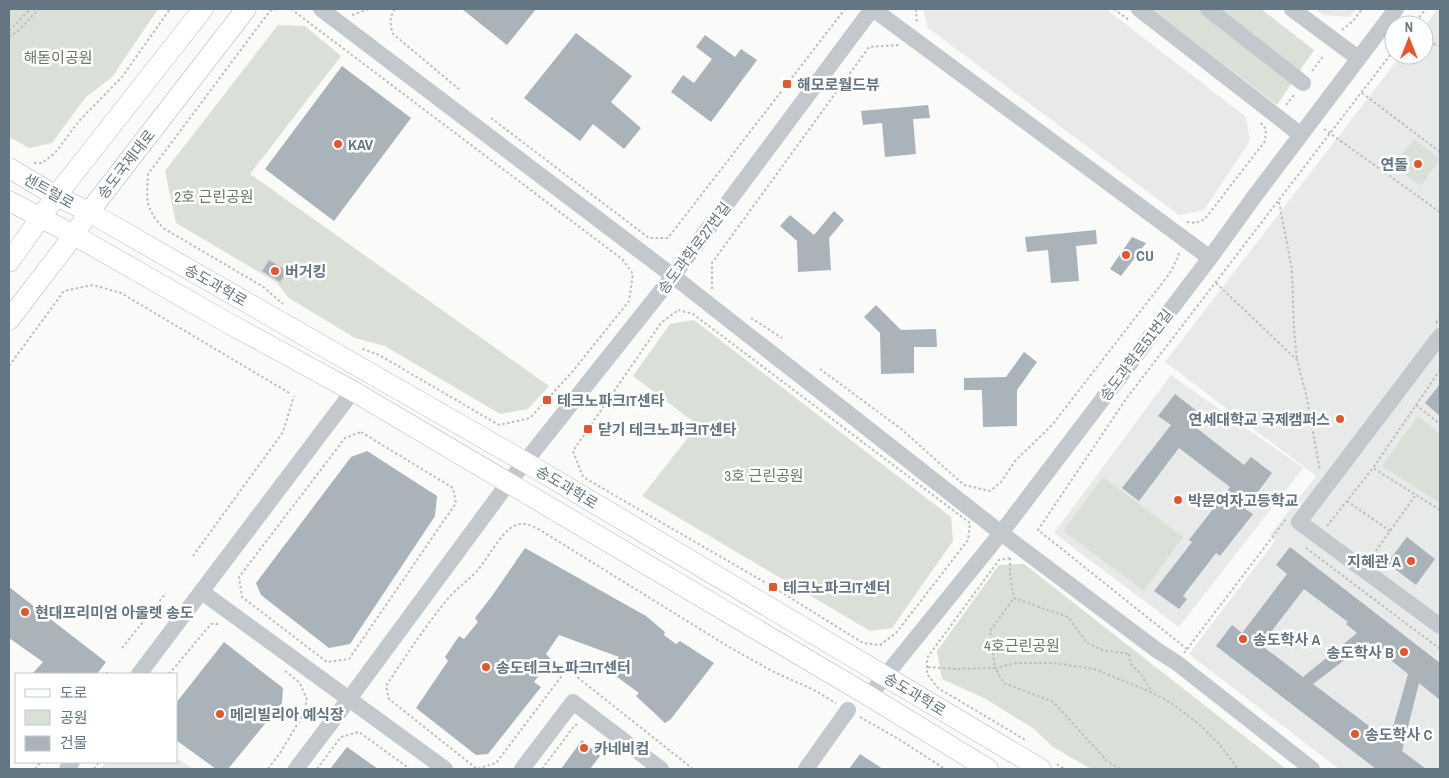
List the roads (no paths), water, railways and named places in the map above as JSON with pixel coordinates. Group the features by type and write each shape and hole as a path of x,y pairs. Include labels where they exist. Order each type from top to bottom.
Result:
{"main road":[{"path":"9,262 56,196 203,9"},
{"name":"송도국제대로","path":"9,320 74,235 89,212 246,9"},
{"name":"센트럴로","path":"9,168 56,196 89,212"},
{"name":"센트럴로","path":"9,201 74,235"},
{"name":"송도과학로","path":"89,212 525,462 1041,769"},
{"name":"송도과학로","path":"74,235 228,323 353,391 509,482 988,769"}],"street":[{"path":"321,9 673,276 1001,533 1158,651 1176,662 1312,769"},
{"path":"873,9 1210,258"},
{"name":"송도과학로27번길","path":"296,769 509,482 673,276 873,9"},
{"path":"1139,9 1301,135"},
{"path":"1208,9 1303,83"},
{"path":"1292,9 1358,58"},
{"name":"송도과학로51번길","path":"869,696 1001,533 1396,9"},
{"path":"1440,336 1299,522 1440,626"},
{"path":"140,673 353,391"},
{"path":"202,592 445,769"},
{"path":"522,769 573,702 661,769"},
{"path":"806,769 848,710"}],"place":[{"name":"해모로월드뷰","path":"787,84"},
{"name":"KAV","path":"338,144"},
{"name":"연돌","path":"1418,164"},
{"name":"CU","path":"1126,255"},
{"name":"버거킹","path":"275,271"},
{"name":"테크노파크IT센타","path":"547,400"},
{"name":"연세대학교 국제캠퍼스","path":"1340,419"},
{"name":"닫기 테크노파크IT센타","path":"588,429"},
{"name":"박문여자고등학교","path":"1178,500"},
{"name":"지혜관 A","path":"1411,561"},
{"name":"테크노파크IT센터","path":"773,587"},
{"name":"현대프리미엄 아울렛 송도","path":"25,612"},
{"name":"송도학사 A","path":"1243,639"},
{"name":"송도학사 B","path":"1404,652"},
{"name":"송도테크노파크IT센터","path":"486,667"},
{"name":"메리빌리아 예식장","path":"220,714"},
{"name":"송도학사 C","path":"1355,734"},
{"name":"카네비컴","path":"584,748"}],"park label":[{"name":"해돋이공원","path":"58,57"},
{"name":"2호 근린공원","path":"214,196"},
{"name":"3호 근린공원","path":"764,475"},
{"name":"4호근린공원","path":"1022,645"}]}
